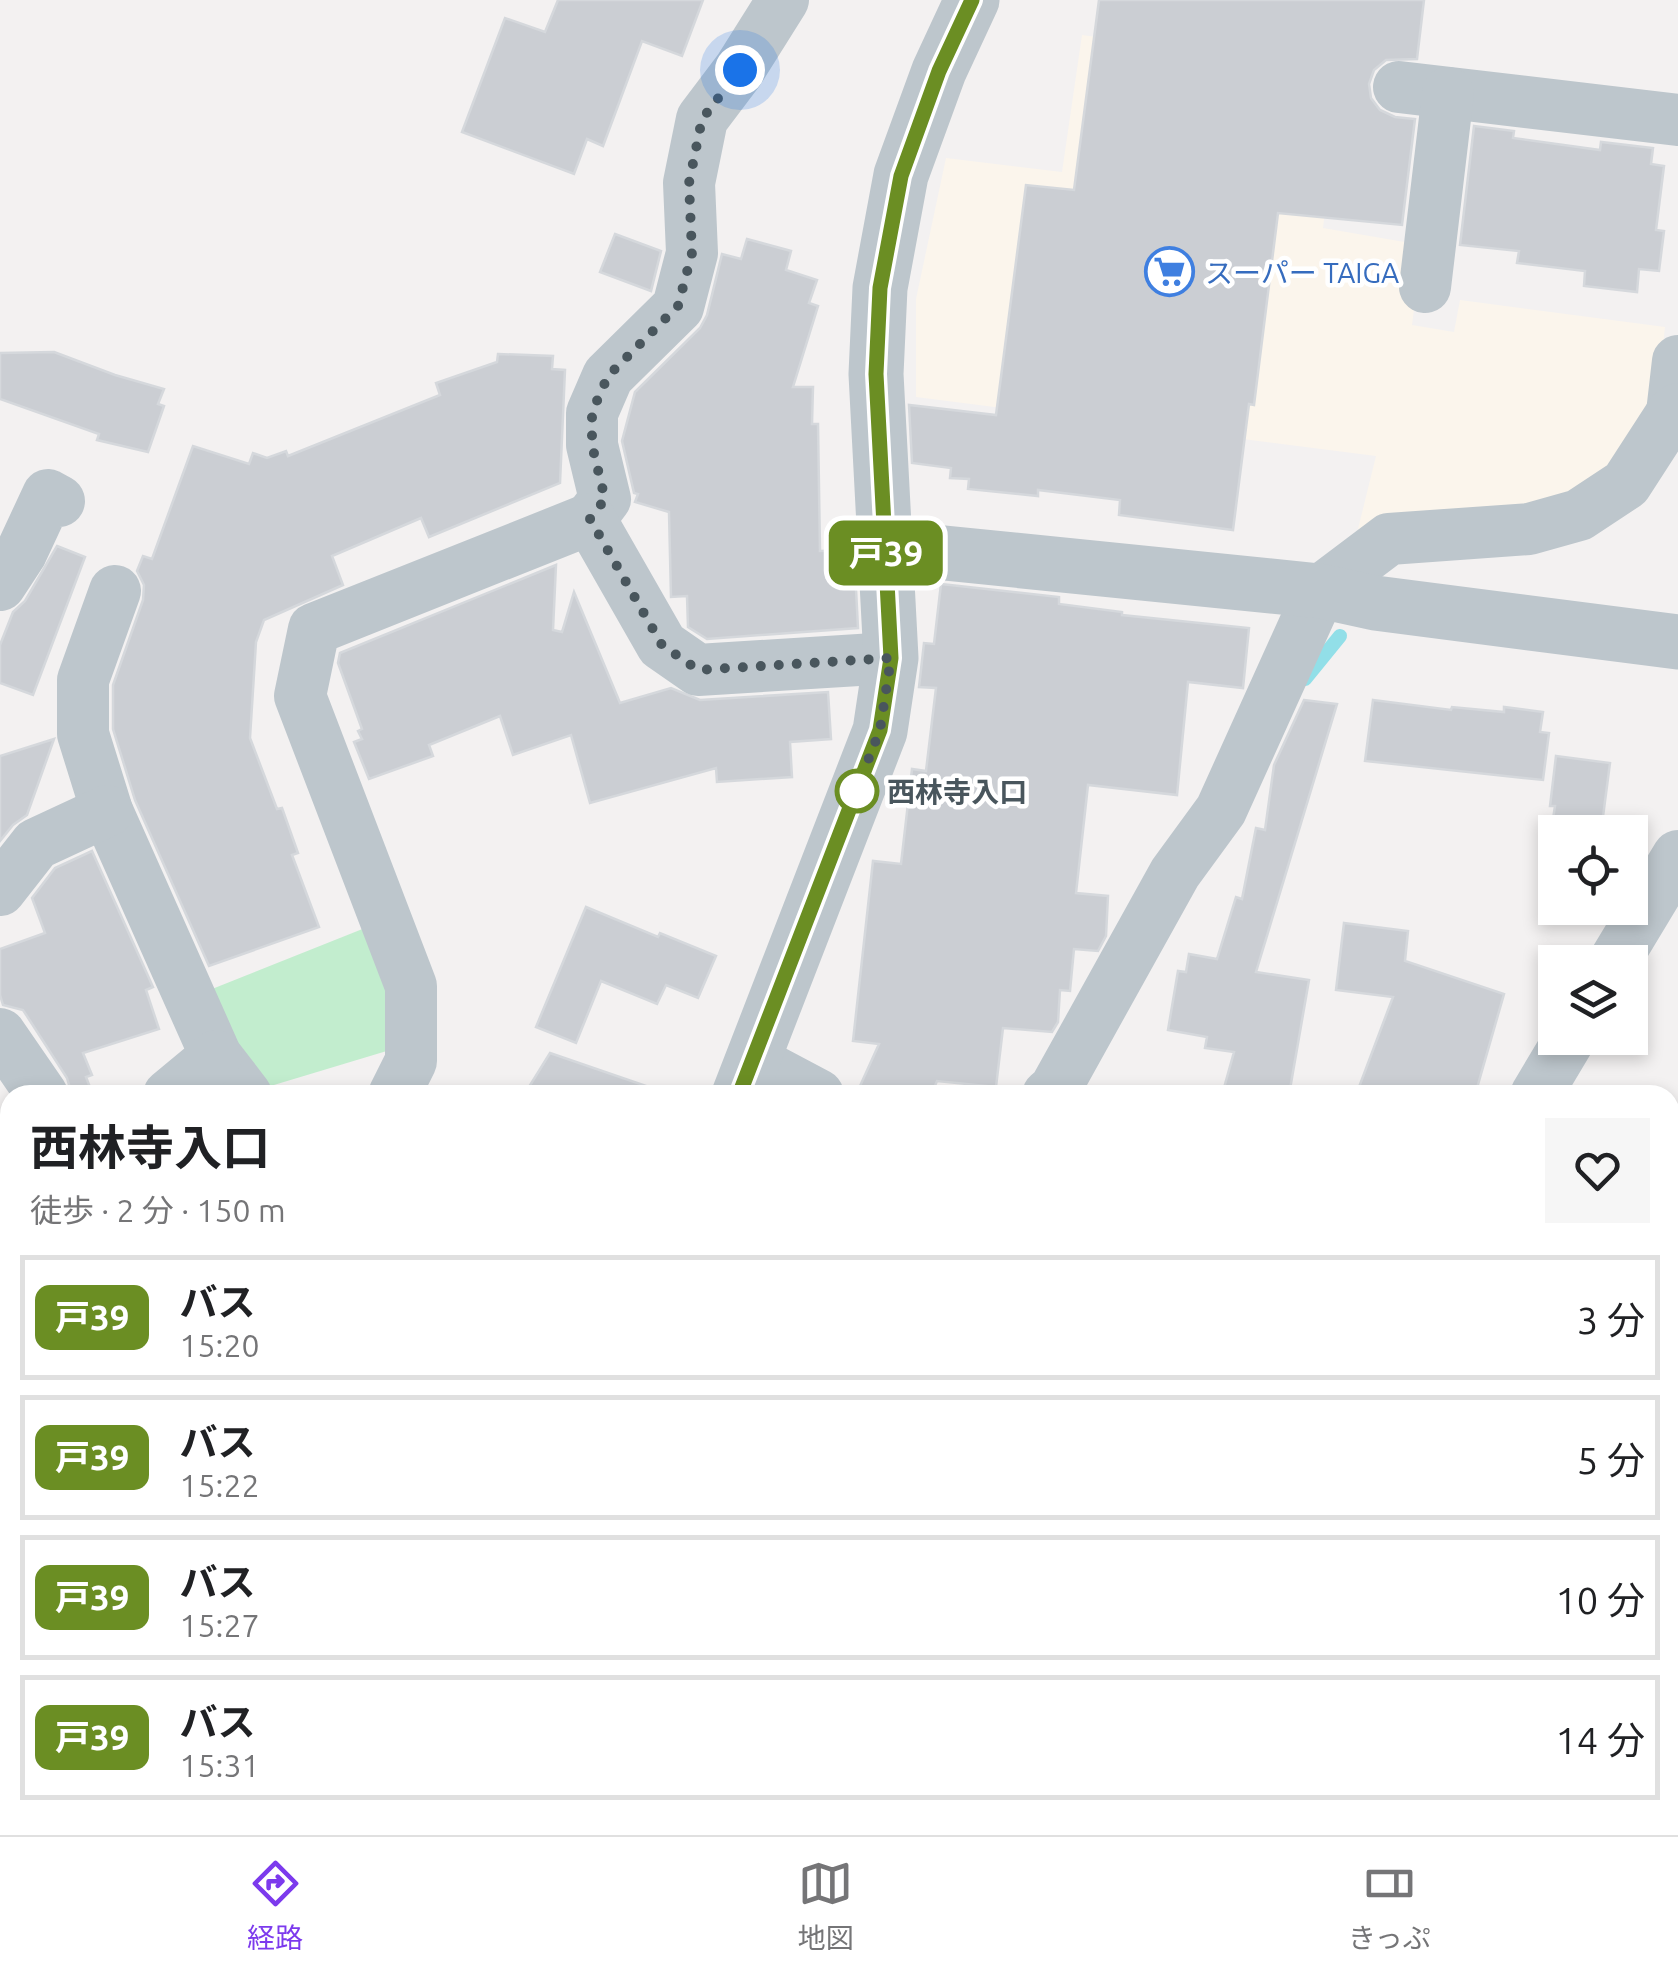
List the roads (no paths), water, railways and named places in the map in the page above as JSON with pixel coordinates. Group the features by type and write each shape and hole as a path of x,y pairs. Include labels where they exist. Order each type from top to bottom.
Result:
{"street":[{"path":"399,1085 411,1061 411,986 300,696 314,629 590,519 605,499 592,445 592,412 608,376 678,306 692,253 689,183 702,119 740,70 784,0"},
{"path":"777,1085 745,1077 880,730 891,658 876,374 880,288 901,176 939,71 972,0"},
{"path":"1424,287 1424,90 1678,120"},
{"path":"1058,1085 1175,873 1221,810 1320,591 1388,539 1529,529 1579,516 1626,484 1675,411 1678,361"},
{"path":"0,585 21,553 48,495 60,501"},
{"path":"590,519 662,645 698,670 891,658"},
{"path":"885,547 1320,591 1375,602 1678,642"},
{"path":"115,591 82,680 82,734 107,812 231,1076 202,1085"},
{"path":"0,890 36,844 107,812"},
{"path":"1624,945 1678,856"},
{"path":"0,1034 35,1085"},
{"path":"1542,1085 1560,1055"}],"waterway":[{"path":"1305,679 1340,636"}],"place":[{"name":"スーパー TAIGA","path":"1170,272"},
{"name":"西林寺入口","path":"857,791"}]}
